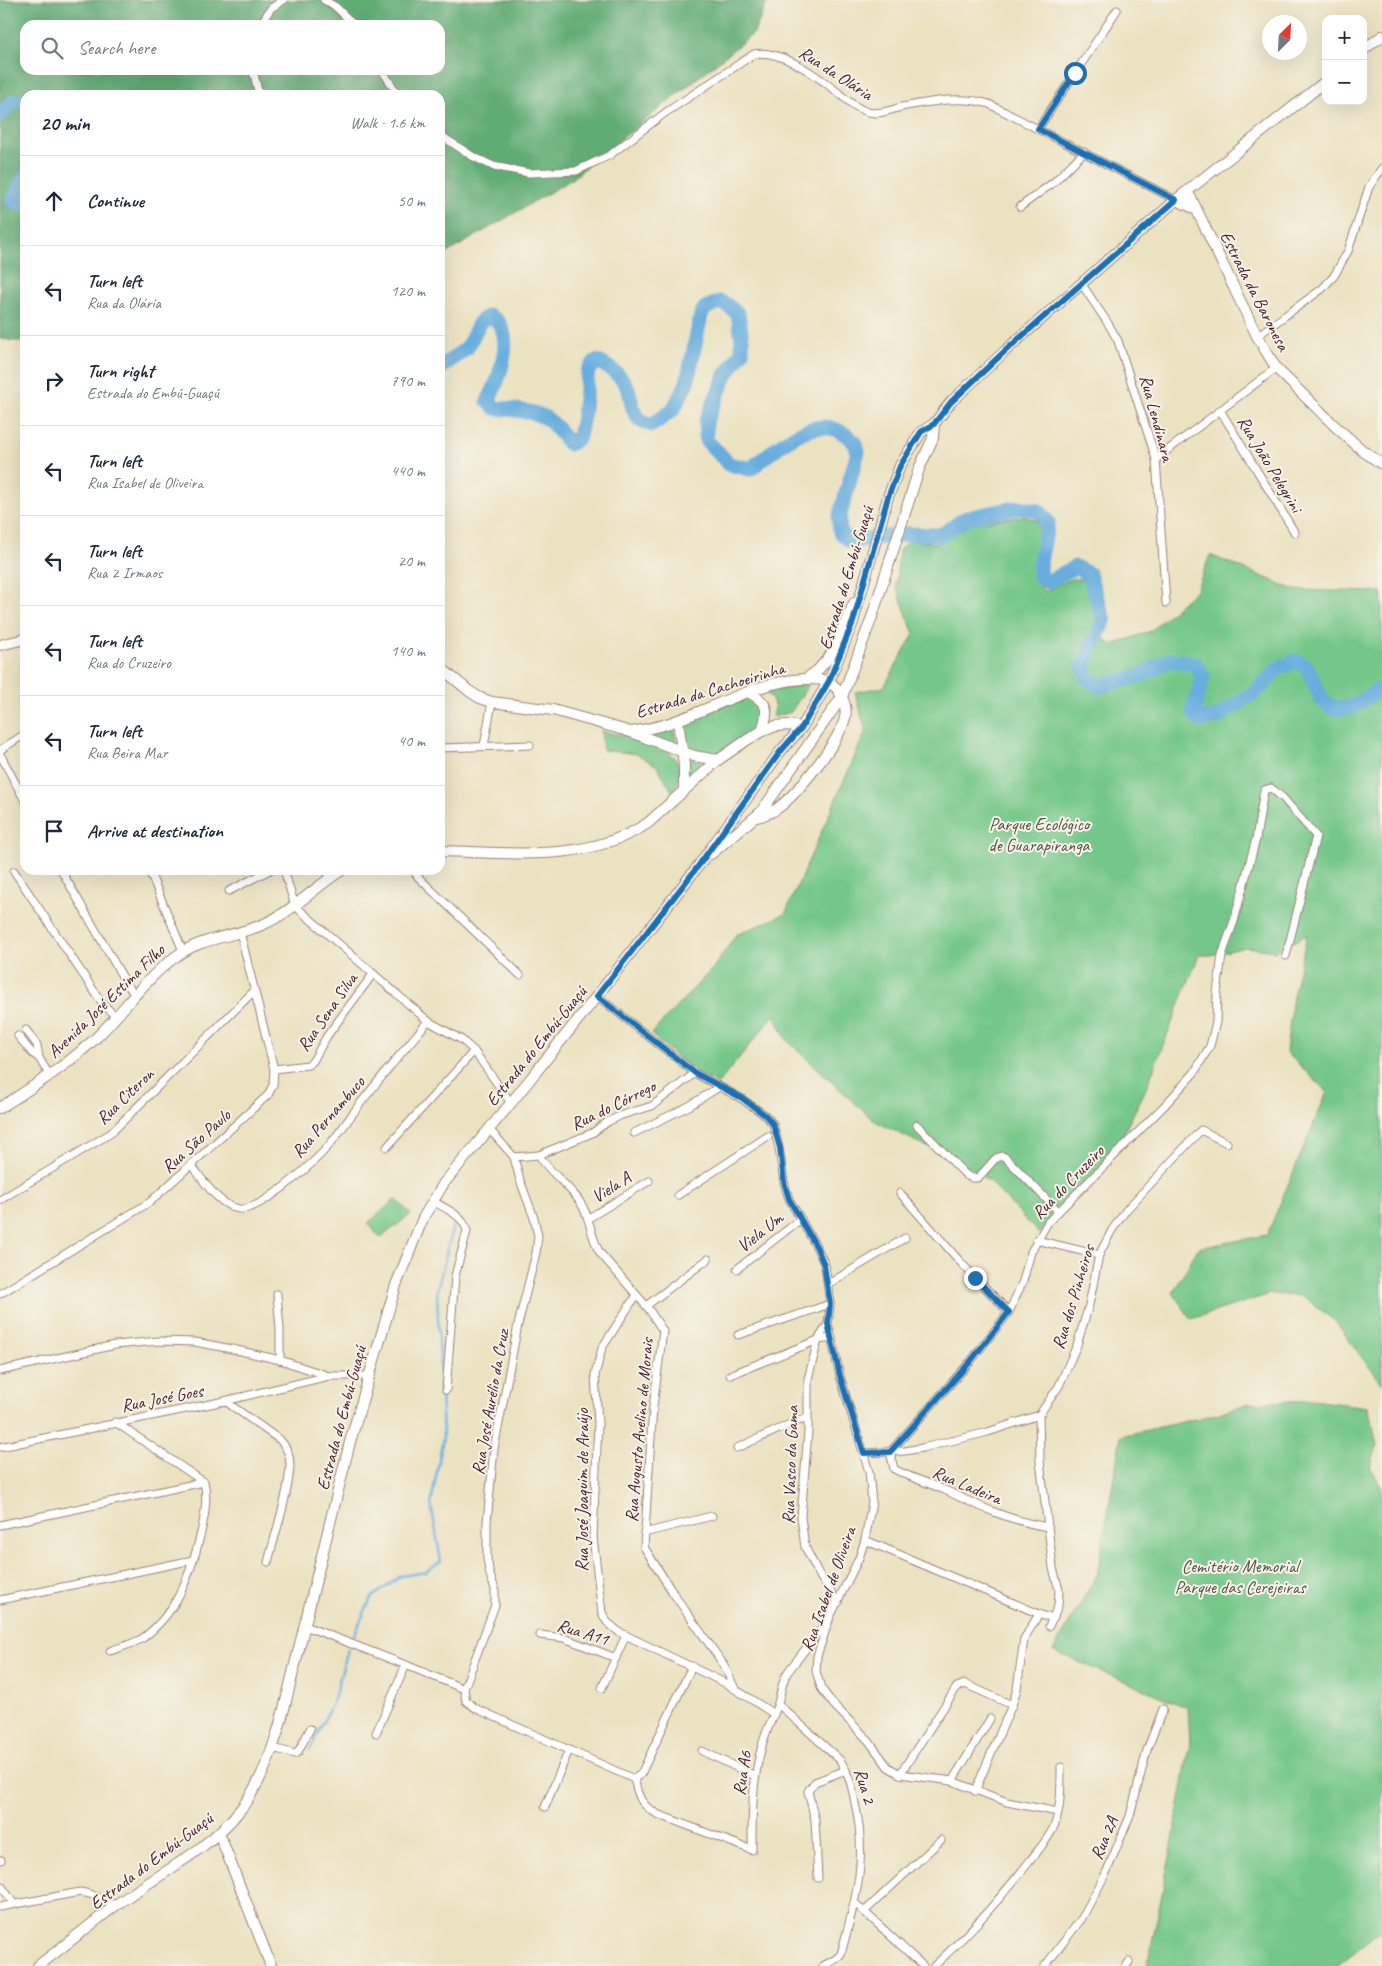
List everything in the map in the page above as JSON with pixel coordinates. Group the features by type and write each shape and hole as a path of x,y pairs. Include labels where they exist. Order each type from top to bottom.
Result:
{"main road":[{"path":"1367,47 1382,36"},
{"name":"Estrada do Embú-Guaçú","path":"38,1966 116,1906 219,1832 242,1808 260,1777 273,1748 368,1376 396,1285 415,1234 432,1201 444,1183 597,996 699,865 780,752 802,727 829,681 853,622 888,497 900,466 910,447 921,432 934,424 951,402 1081,283 1176,200 1191,197 1322,83"},
{"path":"1176,200 1191,197"},
{"name":"Estrada da Baronesa","path":"1191,197 1257,336 1276,368 1335,426 1363,451 1382,464"},
{"name":"Estrada do Embú-Guaçú","path":"699,865 747,823 757,817 842,697 856,664 884,583 919,469 933,438 934,424"},
{"path":"807,678 818,670 830,656 852,606 862,590"},
{"path":"0,645 20,640"},
{"name":"Estrada da Cachoeirinha","path":"445,671 469,691 480,698 492,702 553,710 631,732 704,759 718,760"},
{"name":"Estrada da Cachoeirinha","path":"631,732 678,721 748,692 807,678 829,681"},
{"path":"757,817 770,814 796,793 823,758 845,718 845,707 842,697 829,681"},
{"path":"748,692 763,701 766,706 767,716 762,731"},
{"path":"678,721 684,788"},
{"path":"445,851 559,852 593,848 636,830 648,822 684,788 718,760 762,731 776,726 787,725 819,732"},
{"name":"Avenida José Estima Filho","path":"0,1108 50,1076 85,1048 165,965 184,951 199,944 263,925 295,906 334,875"},
{"path":"219,1832 271,1966"}],"street":[{"path":"263,20 270,8 284,0"},
{"path":"324,0 336,7 349,20"},
{"path":"1038,129 1117,10"},
{"name":"Rua da Olária","path":"445,138 472,156 493,166 529,173 576,172 610,155 665,113 754,54 764,52 788,59 834,89 853,105 873,114 938,102 977,100 996,107 1176,200"},
{"path":"254,75 258,90"},
{"path":"385,75 395,90"},
{"path":"1020,207 1054,182 1084,152"},
{"path":"1257,336 1322,289 1334,276 1348,251 1366,193 1382,170"},
{"name":"Rua Lendinara","path":"1081,283 1118,341 1156,459 1166,603"},
{"path":"1156,459 1276,368"},
{"name":"Rua João Pelegrini","path":"1220,410 1295,533"},
{"path":"484,746 492,702"},
{"path":"0,750 20,737"},
{"path":"445,748 530,745"},
{"path":"0,754 20,792"},
{"name":"Rua do Cruzeiro","path":"890,1452 970,1362 1009,1312 1023,1281 1030,1252 1048,1222 1152,1119 1194,1073 1210,1046 1216,1022 1217,993 1222,955 1234,921 1256,839 1264,790 1271,788 1283,798 1316,836 1286,956"},
{"path":"14,870 102,1003 115,1016"},
{"path":"64,875 135,996"},
{"path":"151,875 184,951"},
{"path":"229,891 260,875"},
{"path":"286,875 295,906 428,1021 462,1040 474,1051 511,1103"},
{"path":"418,875 450,909 520,975"},
{"name":"Rua São Paulo","path":"0,1294 150,1202 192,1166 268,1095 273,1085 274,1069 253,992 240,932"},
{"name":"Rua Sena Silva","path":"274,1069 308,1065 373,974"},
{"name":"Rua Citeron","path":"0,1200 111,1133 253,992"},
{"name":"Rua Isabel de Oliveira","path":"597,996 695,1073 755,1107 765,1115 789,1199 824,1265 830,1304 828,1324 840,1376 872,1482 872,1502 865,1540 856,1565 830,1617 816,1663 821,1688 833,1704 868,1740 888,1767 900,1774"},
{"name":"Rua Pernambuco","path":"192,1166 212,1191 225,1203 239,1209 254,1207 299,1174 330,1144 428,1021"},
{"path":"26,1030 37,1045 39,1058 50,1076"},
{"path":"18,1036 32,1053 39,1058"},
{"path":"388,1147 474,1051"},
{"name":"Rua do Córrego","path":"538,1155 592,1133 609,1121 622,1115 652,1106 695,1073"},
{"path":"634,1133 689,1106 719,1087"},
{"path":"917,1125 966,1175 972,1178 978,1178 996,1158 1006,1157 1058,1211"},
{"name":"Rua José Aurélio da Cruz","path":"464,1689 495,1605 495,1589 487,1559 487,1531 494,1448 538,1236 514,1157 489,1129"},
{"name":"Rua dos Pinheiros","path":"1039,1415 1059,1386 1077,1345 1089,1305 1099,1255 1123,1215 1201,1130 1227,1142"},
{"path":"678,1194 771,1133"},
{"path":"514,1157 538,1155"},
{"name":"Rua Augusto Avelino de Morais","path":"538,1155 545,1165 575,1195 589,1218 594,1243 600,1253 646,1306 664,1334 653,1407 644,1547 724,1665 735,1689"},
{"name":"Viela A","path":"589,1218 649,1181"},
{"path":"900,1193 963,1265 1009,1312"},
{"path":"432,1201 448,1209 466,1225 468,1231 455,1276 446,1390"},
{"name":"Viela Um","path":"737,1268 801,1219"},
{"path":"828,1284 905,1238"},
{"path":"1036,1240 1099,1255"},
{"path":"646,1306 708,1259"},
{"path":"277,1294 280,1360"},
{"name":"Rua José Joaquim de Araújo","path":"637,1296 602,1348 595,1374 598,1423 594,1537 602,1612 607,1622 626,1635 692,1666 735,1689 774,1714"},
{"path":"738,1335 830,1304"},
{"name":"Rua Vasco da Gama","path":"828,1324 818,1340 808,1379 801,1516 805,1547 821,1578 838,1603"},
{"path":"730,1375 818,1340 832,1338"},
{"path":"0,1372 115,1345 159,1340 195,1342 280,1360 329,1376 368,1376"},
{"name":"Rua José Goes","path":"0,1446 225,1401 329,1376"},
{"path":"225,1401 280,1440 286,1446 289,1454 290,1464 286,1487 268,1562"},
{"path":"864,1453 922,1448 988,1432 1039,1415 1040,1461 1053,1568 1059,1590 1058,1606 1049,1626 1041,1615"},
{"path":"736,1448 797,1421 807,1419"},
{"path":"110,1651 144,1638 174,1604 193,1560 207,1499 204,1482 115,1422"},
{"name":"Rua Ladeira","path":"890,1452 894,1469 946,1490 998,1515 1022,1523 1048,1527"},
{"path":"0,1525 204,1482"},
{"path":"644,1533 712,1516"},
{"path":"865,1540 1041,1615 1054,1617"},
{"path":"0,1600 193,1560"},
{"path":"975,1791 1012,1705 1017,1689 1024,1640 1041,1615"},
{"path":"778,1704 782,1683 787,1673 830,1617"},
{"path":"305,1626 464,1689 466,1701 477,1709 634,1779 642,1774 692,1666"},
{"name":"Rua A11","path":"540,1635 564,1638 616,1658"},
{"path":"602,1688 626,1635"},
{"path":"376,1732 406,1665"},
{"path":"1012,1705 965,1684 957,1687 900,1774 952,1780 975,1791 1007,1802 1058,1812"},
{"name":"Rua A6","path":"634,1779 639,1798 645,1807 657,1814 752,1850 752,1803 755,1776 762,1744 778,1704"},
{"name":"Rua 2","path":"778,1704 832,1752 846,1770 852,1785 860,1827 862,1861 855,1903 841,1954 823,1966"},
{"name":"Rua 2A","path":"1045,1966 1082,1918 1106,1873 1130,1816 1147,1750 1163,1709"},
{"path":"952,1780 990,1720"},
{"path":"273,1748 295,1754 298,1752 310,1729"},
{"path":"545,1807 570,1750"},
{"path":"702,1752 755,1776"},
{"path":"934,1966 964,1937 1012,1884 1049,1836 1056,1823 1058,1812 1061,1767"},
{"path":"818,1878 815,1820 808,1791 815,1782 846,1770"},
{"path":"864,1912 941,1840"},
{"path":"0,1884 14,1904"},
{"path":"0,1907 80,1892 90,1894 116,1906"},
{"path":"855,1903 923,1966"}],"green space":[{"path":"0,0 768,0 754,33 569,181 445,254 445,90 20,90 20,341 0,339"},
{"name":"Parque Ecológico de Guarapiranga","path":"1023,516 1038,521 1039,535 1033,566 1035,578 1039,585 1045,592 1071,579 1083,579 1096,608 1097,632 1112,645 1151,631 1196,591 1210,555 1295,590 1382,592 1382,1385 1336,1322 1303,1296 1270,1294 1191,1319 1173,1293 1198,1248 1267,1235 1327,1092 1286,1052 1293,996 1307,935 1275,951 1246,947 1211,955 1199,955 1144,1093 1114,1152 1039,1234 988,1180 936,1147 925,1146 873,1120 787,1040 774,1015 718,1084 695,1073 651,1034 713,968 736,935 785,914 866,731 855,692 884,687 914,634 896,586 899,550 909,540 937,544 968,524"},
{"path":"809,684 791,712 773,717 774,703 766,692"},
{"path":"745,693 765,706 760,731 720,758 682,751 678,721"},
{"path":"673,728 677,744 651,738"},
{"path":"601,731 652,743 671,754 680,771 677,784 672,791 657,766 637,754 603,750"},
{"path":"687,757 708,763 690,778"},
{"path":"396,1199 411,1214 380,1238 368,1223"},
{"name":"Cemitério Memorial Parque das Cerejeiras","path":"1312,1400 1367,1407 1377,1446 1370,1468 1382,1488 1382,1930 1337,1966 1147,1966 1171,1851 1190,1743 1188,1708 1053,1651 1097,1575 1121,1436 1217,1414 1249,1403"}],"waterway":[{"path":"0,114 13,102 20,101"},
{"path":"20,187 13,201 20,203"},
{"path":"445,364 467,348 480,322 489,316 498,322 503,331 505,342 501,368 488,401 495,408 525,411 546,418 554,424 569,444 579,437 588,371 596,361 617,374 626,385 633,410 644,423 652,425 673,410 687,383 701,315 705,308 720,302 738,314 742,352 726,375 706,421 706,440 729,464 750,469 781,445 805,431 829,428 847,436 852,440 858,452 839,518 840,532 850,541 907,534 941,535 966,518 1020,507 1039,511 1048,522 1039,567 1040,577 1047,582 1075,567 1089,574 1104,621 1083,665 1088,679 1099,686 1140,676 1170,660 1195,663 1203,677 1193,712 1200,720 1218,717 1258,690 1277,669 1295,661 1307,667 1322,700 1333,708 1351,708 1382,688"},
{"path":"354,1635 371,1598 401,1576 426,1572 441,1561 431,1504 443,1438 437,1291 453,1226"},
{"path":"310,1750 334,1699 348,1649"}],"route":[{"path":"975,1278 1009,1312 970,1362 890,1452 864,1453 840,1376 828,1324 830,1292 824,1265 817,1248 789,1199 784,1182 780,1148 773,1124 765,1115 742,1098 695,1073 597,996 699,865 780,752 802,727 829,681 853,622 888,497 900,466 910,447 921,432 934,424 951,402 1004,352 1176,200 1038,129 1075,73"}]}
